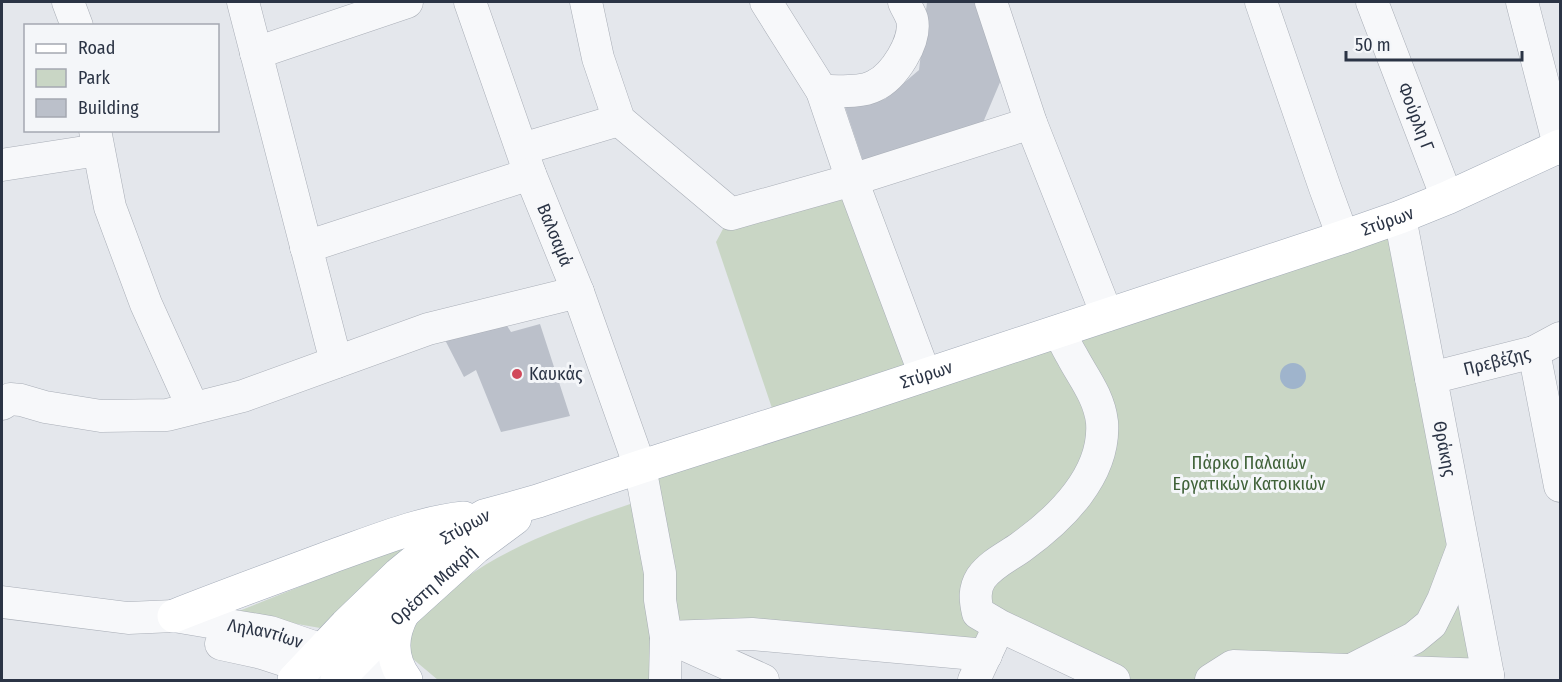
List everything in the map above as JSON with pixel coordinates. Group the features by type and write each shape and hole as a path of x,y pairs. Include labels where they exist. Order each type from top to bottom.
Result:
{"main road":[{"name":"Στύρων","path":"307,666 399,574 438,542 484,516 538,501 854,399 1343,237 1448,198 1560,147"},
{"name":"Ορέστη Μακρή","path":"342,676 404,612 495,532 538,501"},
{"path":"174,616 405,530 443,520 484,516"},
{"path":"404,612 394,636 393,648 396,662 406,681"}],"street":[{"path":"68,2 75,24"},
{"path":"243,2 336,362"},
{"path":"256,53 407,2"},
{"name":"Βαλσαμά","path":"470,2 526,162 578,292 640,467 660,573 660,600 666,636 665,681"},
{"path":"586,2 598,58 619,120 731,214 852,180 1031,123"},
{"path":"766,2 822,91 852,180 925,375"},
{"path":"822,91 873,87 894,71 910,40 912,20 904,2"},
{"path":"991,2 1031,123 1107,315"},
{"path":"1261,2 1343,237"},
{"name":"Φούρλη Γ","path":"1372,2 1448,198"},
{"path":"1522,2 1560,147"},
{"path":"306,247 526,162 619,120"},
{"path":"2,165 97,140 110,207 146,304 193,408"},
{"name":"Θράκης","path":"1400,217 1487,678"},
{"path":"2,404 10,399 101,416 167,415 243,396 428,329 578,292"},
{"path":"1059,331 1094,391 1102,421 1100,445 1091,471 1076,496 1056,519 1019,549 994,564 978,584 975,599 978,613 1000,626 1114,681"},
{"path":"1547,345 1560,486"},
{"name":"Πρεβέζης","path":"1431,378 1547,345"},
{"path":"1351,670 1414,638 1431,624 1443,600 1463,547"},
{"name":"Ληλαντίων","path":"2,602 128,618 174,616 270,632 307,666"},
{"name":"Ληλαντίων","path":"128,618 170,635 238,647 342,676 396,681"},
{"path":"666,636 752,634 980,668 1000,626"},
{"path":"666,636 763,681"},
{"path":"1211,681 1233,666 1487,678"}],"green space":[{"name":"Πάρκο Παλαιών Εργατικών Κατοικιών","path":"852,180 925,375 1400,217 1488,675 1114,680 1000,626 986,655 666,637 640,467 777,423 716,242 731,214"},
{"path":"636,502 643,503 655,680 438,680 406,650 408,636 415,625 446,594 470,575 523,545"},
{"path":"409,543 326,629 234,613"}],"water":[{"path":"1293,363 1302,367 1306,376 1302,385 1293,389 1284,385 1280,376 1284,367"}],"building":[{"path":"927,2 983,2 1006,68 982,125 864,164 845,107 885,99 919,70"},
{"name":"Καυκάς","path":"504,321 511,332 540,324 570,416 501,432 476,370 464,377 443,336"}],"place":[{"name":"Καυκάς","path":"517,374"}]}
